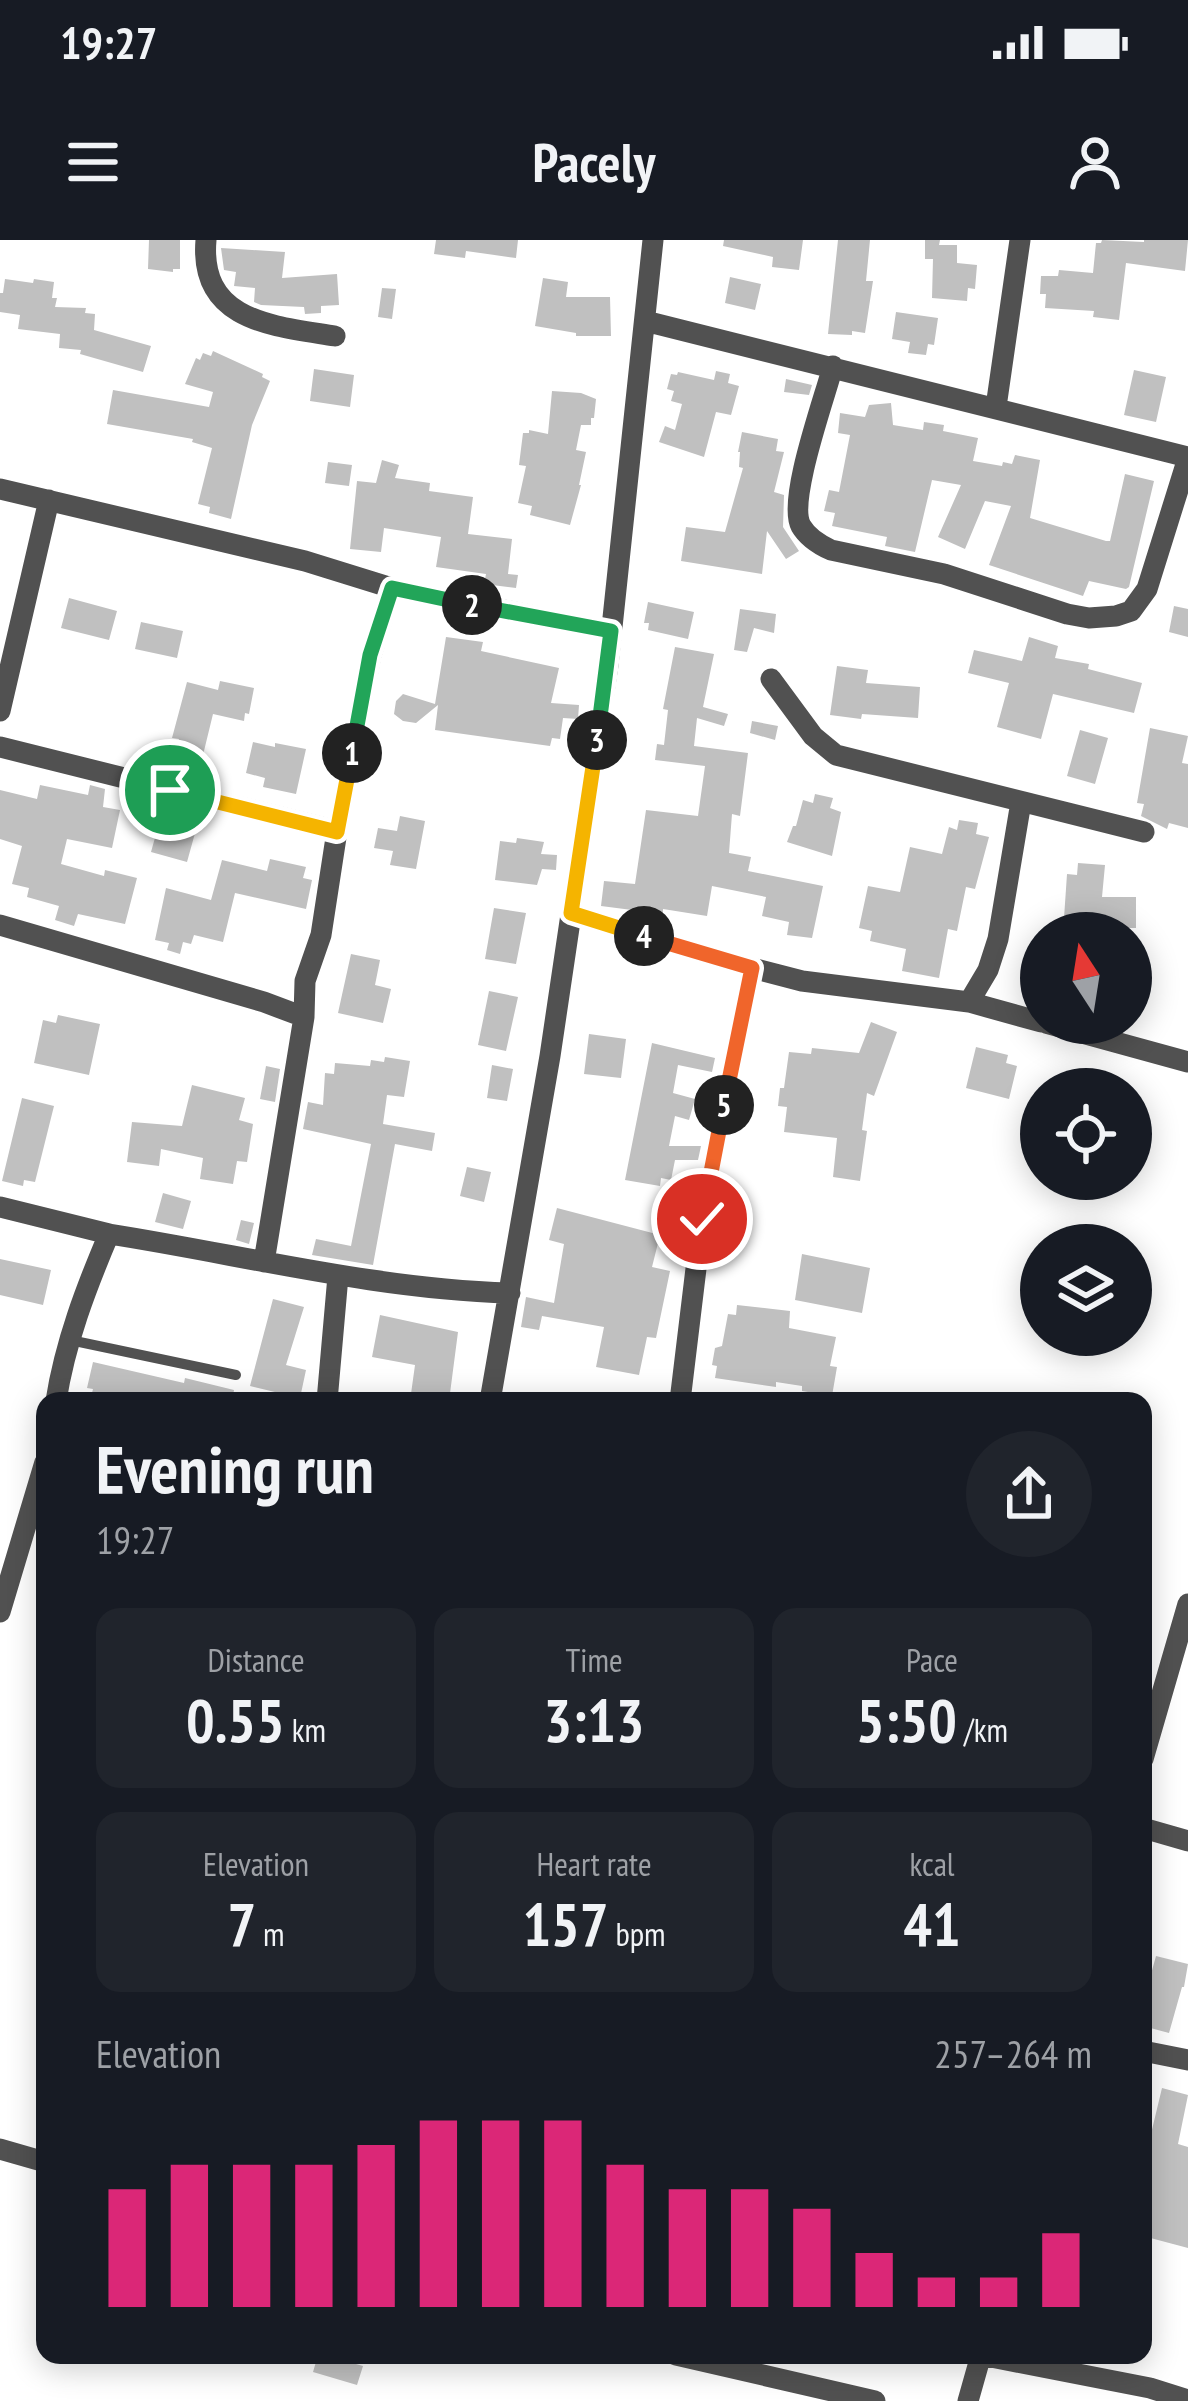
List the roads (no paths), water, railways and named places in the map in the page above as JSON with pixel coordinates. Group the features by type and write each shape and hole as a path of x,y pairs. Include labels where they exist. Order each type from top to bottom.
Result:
{"street":[{"path":"206,240 207,275 227,303 262,325 335,336"},
{"path":"492,1392 571,913 611,631 653,240"},
{"path":"996,407 1020,240"},
{"path":"645,321 832,366 996,407 1188,457 1139,603 1116,616 1067,614 944,574 817,543 802,527 797,504 832,366"},
{"path":"0,489 305,561 392,588 611,631"},
{"path":"0,712 49,500"},
{"path":"264,1262 304,1017 305,981 321,935 370,655 392,588"},
{"path":"771,679 813,736 836,754 1144,832"},
{"path":"0,747 337,832"},
{"path":"969,1002 988,970 998,939 1021,802"},
{"path":"571,913 802,981 969,1002 1020,1016"},
{"path":"0,925 304,1017"},
{"path":"681,1392 702,1219 752,968"},
{"path":"1123,1044 1188,1062"},
{"path":"0,1208 109,1234 338,1276 418,1288 510,1293"},
{"path":"58,1392 70,1340 109,1234"},
{"path":"328,1392 338,1276"},
{"path":"0,1612 36,1492"},
{"path":"1152,1729 1188,1604"},
{"path":"1152,1831 1188,1841"},
{"path":"1152,2052 1188,2060"},
{"path":"0,2149 36,2159"},
{"path":"715,2364 875,2401"},
{"path":"968,2401 978,2364"},
{"path":"1027,2364 1188,2400"}],"lane":[{"path":"70,1340 236,1375"}]}
